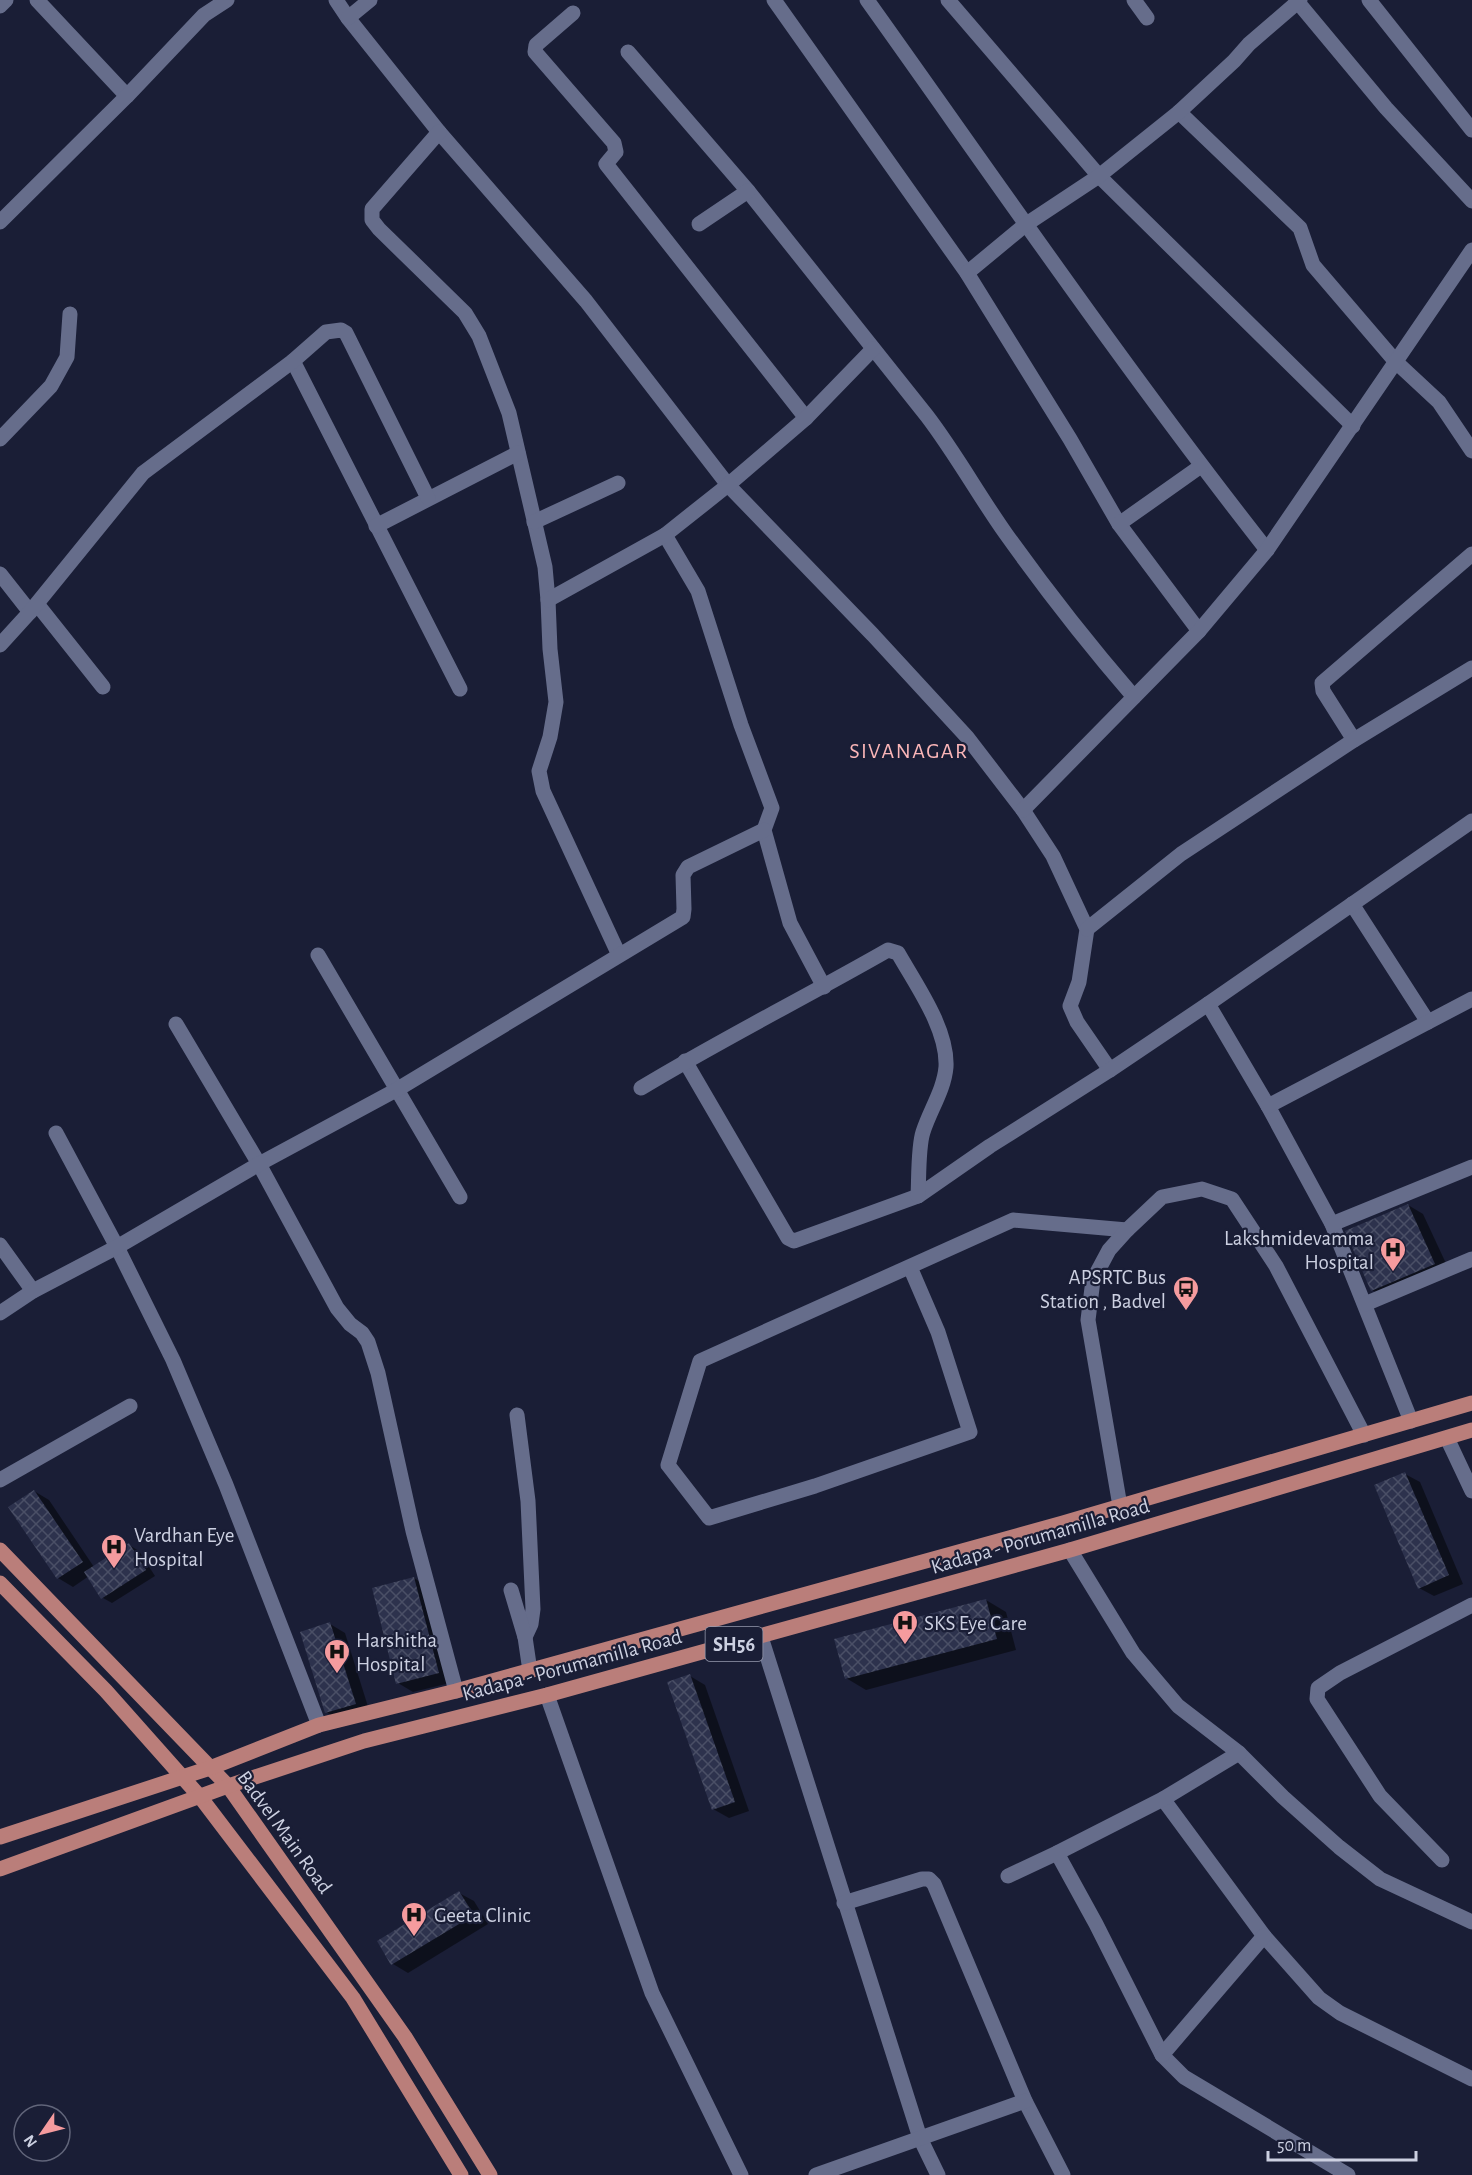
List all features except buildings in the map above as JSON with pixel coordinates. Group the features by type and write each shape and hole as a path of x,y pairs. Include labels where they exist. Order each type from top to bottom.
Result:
{"main road":[{"path":"0,1837 210,1768 319,1725 530,1671 1120,1506 1472,1403"},
{"name":"Kadapa - Porumamilla Road","path":"0,1869 201,1798 228,1786 364,1741 547,1695 761,1637 1070,1550 1472,1430"},
{"name":"Badvel Main Road","path":"0,1550 228,1786 405,2037 490,2175"},
{"path":"0,1582 106,1691 201,1798 353,1998 461,2175"}],"street":[{"path":"0,6 6,0"},
{"path":"37,0 127,96"},
{"path":"0,222 127,96 204,15 227,0"},
{"path":"336,0 440,132 585,301 728,485 873,635 967,737 1023,810 1053,856 1087,929 1079,982 1070,1006 1077,1022 1110,1070"},
{"path":"348,18 370,0"},
{"path":"867,0 1025,225 1201,466 1267,550"},
{"path":"1134,0 1147,18"},
{"path":"1369,0 1472,130"},
{"path":"952,1 1099,176 1353,426"},
{"path":"967,273 1025,225 1099,176 1179,112 1298,1 1386,108 1472,201"},
{"path":"778,2 967,273 1070,439 1119,524 1199,631"},
{"path":"573,13 536,45 535,52 614,143 616,152 606,164 806,417"},
{"path":"628,52 747,191 950,447 1005,534 1101,659 1134,697"},
{"path":"1179,112 1300,228 1313,265 1396,362 1439,402 1472,451"},
{"path":"440,132 372,209 372,219 379,229 465,313 479,336 509,413 545,567 548,600 550,649 556,702 550,737 539,771 543,791 620,955"},
{"path":"699,224 747,191"},
{"path":"1023,810 1199,631 1267,550 1472,250"},
{"path":"0,439 51,386 67,357 70,314"},
{"path":"0,645 34,608 143,472 293,361 326,332 340,330 346,333 428,498"},
{"path":"548,600 665,535 728,485 806,417 873,349"},
{"path":"293,361 460,689"},
{"path":"376,526 518,453"},
{"path":"1119,524 1201,466"},
{"path":"534,522 618,483"},
{"path":"665,535 698,591 741,725 772,808 764,830 790,923 824,987"},
{"path":"1354,740 1323,691 1322,683 1472,554"},
{"path":"0,574 34,608 103,687"},
{"path":"1087,929 1181,854 1354,740 1472,668"},
{"path":"685,1062 788,1238 794,1241 918,1196 990,1146 1110,1070 1208,1004 1472,821"},
{"path":"0,1313 33,1291 117,1247 259,1164 398,1089 682,917 684,909 683,875 688,867 764,830"},
{"path":"1352,904 1428,1022"},
{"path":"641,1088 888,950 898,953 935,1019 943,1045 946,1066 941,1088 922,1134 918,1196"},
{"path":"318,955 460,1197"},
{"path":"1268,1106 1472,999"},
{"path":"1208,1004 1268,1106 1332,1224 1411,1421"},
{"path":"176,1024 259,1164 337,1308 368,1342 378,1373 413,1532 456,1691"},
{"path":"56,1133 117,1247 173,1360 226,1485 319,1725"},
{"path":"1332,1224 1472,1167"},
{"path":"1120,1506 1088,1320 1093,1280 1109,1250 1162,1197 1202,1189 1232,1198 1276,1266 1364,1436"},
{"path":"910,1267 938,1332 970,1432 815,1486 708,1518 668,1466 700,1361 1013,1220 1127,1230"},
{"path":"0,1245 33,1291"},
{"path":"1365,1304 1472,1259"},
{"path":"0,1480 130,1406"},
{"path":"517,1415 528,1501 533,1609 531,1624 525,1637"},
{"path":"1447,1438 1472,1491"},
{"path":"1070,1550 1133,1653 1178,1706 1239,1753 1283,1797 1339,1847 1380,1879 1472,1922"},
{"path":"511,1590 525,1637 530,1671"},
{"path":"1442,1860 1380,1796 1317,1699 1318,1688 1340,1672 1472,1605"},
{"path":"761,1637 920,2138 938,2175"},
{"path":"547,1695 651,1993 741,2175"},
{"path":"1008,1876 1163,1799 1239,1753"},
{"path":"1163,1799 1264,1936 1319,1998 1340,2013 1472,2079"},
{"path":"1057,1853 1096,1924 1162,2055 1184,2077 1341,2174"},
{"path":"844,1903 922,1879 928,1879 934,1884 1025,2102 1063,2175"},
{"path":"1162,2055 1264,1936"},
{"path":"816,2175 1025,2102"}],"place":[{"name":"Lakshmidevamma Hospital","path":"1393,1273"},
{"name":"APSRTC Bus Station , Badvel","path":"1186,1312"},
{"name":"Vardhan Eye Hospital","path":"114,1570"},
{"name":"SKS Eye Care","path":"905,1646"},
{"name":"Harshitha Hospital","path":"337,1675"},
{"name":"Geeta Clinic","path":"414,1938"}],"district":[{"name":"SIVANAGAR","path":"909,750"}]}
